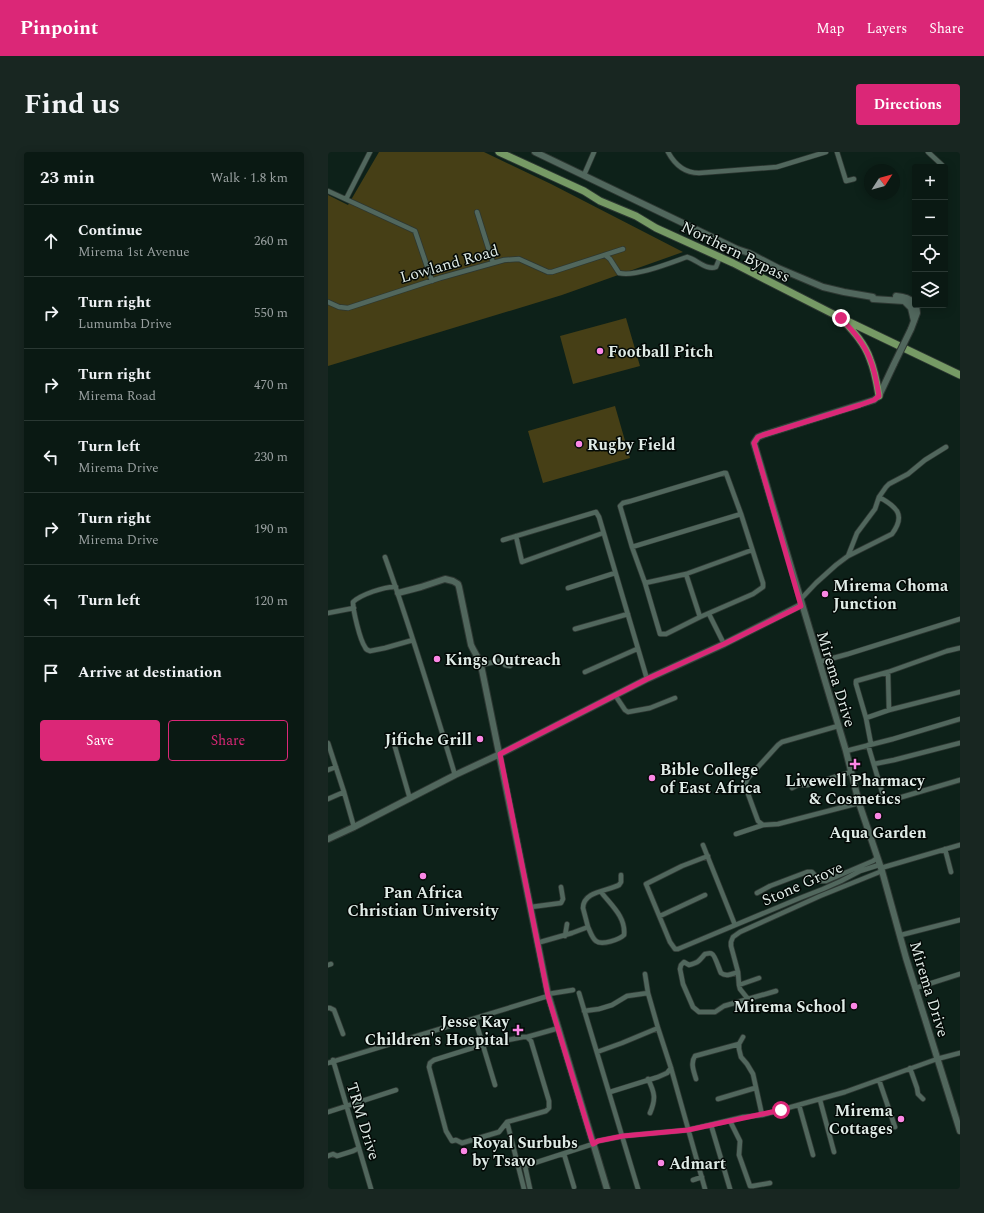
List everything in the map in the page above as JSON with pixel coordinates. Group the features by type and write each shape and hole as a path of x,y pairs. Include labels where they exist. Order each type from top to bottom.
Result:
{"main road":[{"name":"Northern Bypass","path":"499,152 584,191 600,201 636,216 656,228 720,257 841,318 960,374"},
{"path":"841,318 867,351 879,396"}],"street":[{"path":"346,199 370,152"},
{"path":"535,152 737,249 812,282 832,289 873,298 904,301 911,308 914,321"},
{"path":"584,176 594,152"},
{"path":"668,152 679,167 689,172 699,173 777,167 826,152"},
{"path":"838,152 846,181 854,179"},
{"path":"928,152 941,164"},
{"path":"328,191 415,231 432,281"},
{"path":"477,212 493,263"},
{"name":"Lowland Road","path":"328,302 339,307 348,308 504,260 519,259 548,272 552,272 623,249"},
{"path":"605,255 610,259 618,273 623,274 646,270 687,257 712,269 716,267 720,257"},
{"path":"873,298 895,296 904,297 912,301"},
{"path":"879,396 911,329 917,313 916,308"},
{"name":"Mirema Drive","path":"879,396 874,400 860,405 763,435 758,437 754,443 846,751 859,803 880,866 901,935 906,958 960,1131"},
{"path":"848,556 857,533 875,509 882,491 889,484 908,474 925,460 946,447"},
{"path":"725,473 741,514 763,583 762,588 753,594 700,617 666,634 660,634 645,583 632,547 620,508 621,504 725,473"},
{"path":"328,839 647,679 724,644 801,603 816,583 836,565 848,556 892,534 896,529 899,521 898,511 879,497"},
{"path":"503,540 596,512 604,533 647,679"},
{"path":"632,547 741,514"},
{"path":"516,536 522,562 604,533"},
{"path":"645,583 686,574 752,550"},
{"path":"385,558 397,590 447,745 455,776"},
{"path":"568,588 615,573"},
{"path":"686,574 700,617"},
{"path":"413,640 368,651 362,640 353,602 390,586 397,590 445,579 458,584 471,645 478,656 481,665 548,995 607,1189"},
{"path":"328,613 354,608"},
{"path":"575,629 628,614"},
{"path":"709,614 724,644"},
{"path":"819,662 960,619"},
{"path":"960,648 856,681 866,718 874,764 885,802 960,780"},
{"path":"585,672 637,649"},
{"path":"481,665 498,661 505,661 505,664 510,666 514,663"},
{"path":"888,672 889,710"},
{"path":"866,718 889,710 960,692"},
{"path":"615,695 628,712 650,708 675,698"},
{"path":"846,751 960,719"},
{"path":"763,825 758,821 745,786 748,778 782,742 838,726"},
{"path":"393,740 410,799"},
{"path":"328,743 354,827"},
{"path":"874,764 960,743"},
{"path":"328,770 336,767"},
{"path":"792,788 798,785 808,786 851,772"},
{"path":"328,799 344,792"},
{"path":"736,834 763,825 778,824 859,803"},
{"path":"703,845 735,925"},
{"path":"748,999 740,989 738,972 731,942 736,934 760,924 880,866 960,845"},
{"path":"945,849 951,872"},
{"name":"Stone Grove","path":"708,856 682,866 647,883 670,942 675,949 823,889 860,871 880,866"},
{"path":"757,893 770,886 807,872 812,872 820,881 826,881 873,861 880,866"},
{"path":"601,892 622,920 624,925 624,934 622,937 610,942 599,943 596,942 588,927 583,903 590,896 619,885 621,882 621,875"},
{"path":"530,908 561,903 563,899 561,886"},
{"path":"660,916 705,896"},
{"path":"901,935 960,920"},
{"path":"565,936 567,924"},
{"path":"537,943 565,936 588,927"},
{"path":"738,972 722,975 714,957 710,953 705,954 700,961 695,964 689,965 684,962 680,969 685,991 693,1007 699,1012 715,1012 724,1006 776,991"},
{"path":"645,974 648,993 702,1177 704,1189"},
{"path":"916,988 960,974"},
{"path":"739,985 759,978"},
{"path":"330,1062 475,1019 548,995 573,990"},
{"path":"579,993 638,1189"},
{"path":"584,1011 612,1005 627,996 648,993"},
{"path":"328,1008 334,1010 343,1034"},
{"path":"475,1019 495,1085"},
{"path":"527,1037 530,1041 549,1101 549,1108 546,1111 507,1122 499,1132 462,1143 456,1140 452,1142 446,1131 429,1067 430,1063 434,1060 482,1045 527,1037 559,1028"},
{"path":"597,1052 658,1028"},
{"path":"743,1037 739,1044 741,1057 753,1074 762,1115"},
{"path":"696,1079 692,1063 695,1056 739,1044"},
{"path":"517,1162 525,1166 564,1154 598,1141 623,1136 688,1130 743,1117 762,1115 820,1100 938,1058 960,1053"},
{"name":"TRM Drive","path":"330,1062 346,1106 371,1189"},
{"path":"610,1092 667,1073 670,1068"},
{"path":"910,1068 918,1088 918,1094 923,1099"},
{"path":"648,1080 655,1097 654,1105 650,1113"},
{"path":"879,1080 895,1127"},
{"path":"718,1099 755,1088"},
{"path":"328,1112 396,1090"},
{"path":"820,1100 834,1152"},
{"path":"799,1105 813,1155"},
{"path":"730,1121 740,1141 739,1155 750,1186 770,1183"},
{"path":"507,1122 524,1189"},
{"path":"711,1125 730,1189"},
{"path":"328,1156 333,1154 337,1156 359,1148"},
{"path":"564,1154 574,1187"},
{"path":"525,1166 530,1189"},
{"path":"693,1180 702,1177"}],"shaded area":[{"path":"379,152 484,152 551,184 683,252 562,295 328,366 328,195 348,205"},
{"name":"Football Pitch","path":"626,318 640,366 573,384 560,336"},
{"name":"Rugby Field","path":"615,406 630,458 543,483 528,431"}],"place":[{"name":"Football Pitch","path":"600,351"},
{"name":"Rugby Field","path":"579,444"},
{"name":"Mirema Choma Junction","path":"825,594"},
{"name":"Kings Outreach","path":"437,659"},
{"name":"Jifiche Grill","path":"480,739"},
{"name":"Livewell Pharmacy & Cosmetics","path":"855,764"},
{"name":"Bible College of East Africa","path":"652,778"},
{"name":"Aqua Garden","path":"878,816"},
{"name":"Pan Africa Christian University","path":"423,876"},
{"name":"Mirema School","path":"854,1006"},
{"name":"Jesse Kay Children's Hospital","path":"518,1030"},
{"name":"Mirema Cottages","path":"901,1119"},
{"name":"Royal Surbubs by Tsavo","path":"464,1151"},
{"name":"Admart","path":"661,1163"}],"route":[{"path":"781,1110 688,1130 623,1136 596,1141 593,1144 559,1028 548,996 500,754 647,679 678,666 801,606 790,563 754,448 754,443 758,437 763,435 860,405 874,400 879,396 871,359 852,329 841,318"}]}
